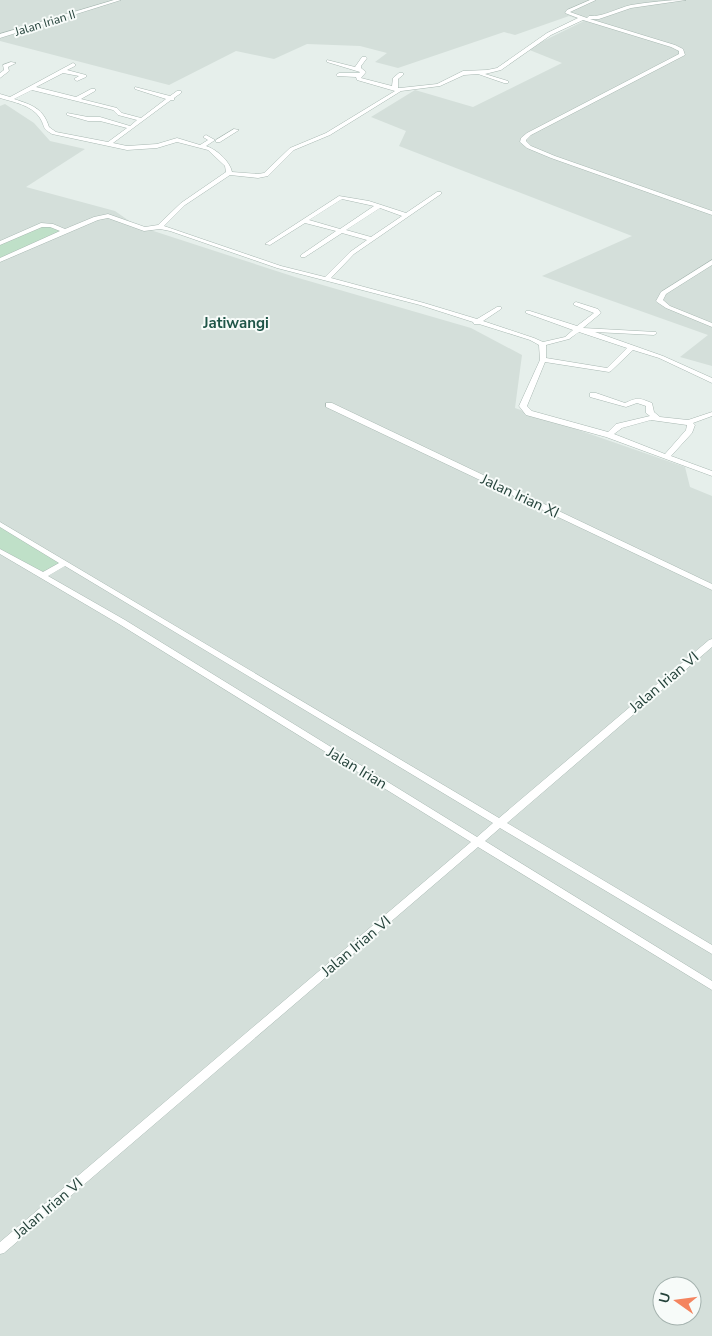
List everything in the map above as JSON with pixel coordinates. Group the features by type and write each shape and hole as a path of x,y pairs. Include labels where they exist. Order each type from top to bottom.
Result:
{"street":[{"name":"Jalan Irian II","path":"0,36 119,0"},
{"path":"594,0 568,10 568,13 650,38"},
{"path":"571,15 596,18 621,9 684,0"},
{"path":"364,58 358,66 359,79 398,89 438,85 461,74 499,69 549,34 582,18"},
{"path":"596,18 598,21 677,47 681,50 682,55 529,134 523,138 523,142 528,148 712,213"},
{"path":"329,61 359,72"},
{"path":"2,66 13,63"},
{"path":"12,98 74,65"},
{"path":"0,76 7,70 2,66"},
{"path":"62,71 84,76 77,80"},
{"path":"339,75 359,72"},
{"path":"476,72 506,82"},
{"path":"398,89 395,79 401,74"},
{"path":"32,88 65,94 76,99 114,109 120,114 143,120"},
{"path":"137,88 172,99"},
{"path":"160,227 183,204 229,173 258,176 266,174 292,149 328,134 398,89"},
{"path":"76,99 93,90"},
{"path":"109,144 179,92"},
{"path":"0,96 12,98 32,107 43,118 46,128 54,133 127,148 157,146 177,140 202,146 215,153 228,166 229,173"},
{"path":"105,106 116,100"},
{"path":"69,114 88,119 100,119 132,128"},
{"path":"202,146 218,141 236,130"},
{"path":"206,137 218,141"},
{"path":"326,280 352,253 439,193"},
{"path":"268,244 341,197 406,215"},
{"path":"303,256 379,206"},
{"path":"0,260 102,216 115,218 144,229 160,227 214,243 263,262 422,304 476,323 532,339 542,344 562,340 582,330 598,312 576,304"},
{"path":"305,221 371,239"},
{"path":"0,244 41,225 51,226 64,231"},
{"path":"712,262 663,293 659,301 668,308 712,325"},
{"path":"476,323 498,308"},
{"path":"528,312 661,357 712,380"},
{"path":"582,330 654,333"},
{"path":"542,344 543,360 524,406 525,410 536,415 609,435 712,474"},
{"path":"543,360 609,370 630,348"},
{"path":"593,395 626,405 637,400 644,402 649,405 650,413 657,418"},
{"name":"Jalan Irian XI","path":"329,405 712,587"},
{"path":"609,435 619,426 657,418 689,422 712,414"},
{"path":"667,456 689,431 691,425 689,422"},
{"name":"Jalan Irian","path":"0,524 712,950"},
{"name":"Jalan Irian","path":"0,551 122,622 712,986"},
{"path":"42,576 64,563"},
{"name":"Jalan Irian VI","path":"0,1249 501,824 599,737 712,642"}],"shaded area":[{"path":"0,0 712,0 712,366 680,357 708,335 542,276 632,236 399,146 406,131 371,117 415,90 473,107 562,63 527,49 584,21 569,16 515,35 504,32 398,68 375,62 387,53 360,46 307,44 274,59 236,51 169,85 0,41"},
{"path":"5,104 34,123 50,141 85,149 26,187 115,211 135,225 295,277 471,328 522,355 515,408 685,467 690,487 712,496 712,1336 0,1336 0,106"}],"green space":[{"path":"46,225 64,231 0,260 0,243"},
{"path":"0,524 65,563 42,576 0,550"}],"district":[{"name":"Jatiwangi","path":"236,323"}]}
